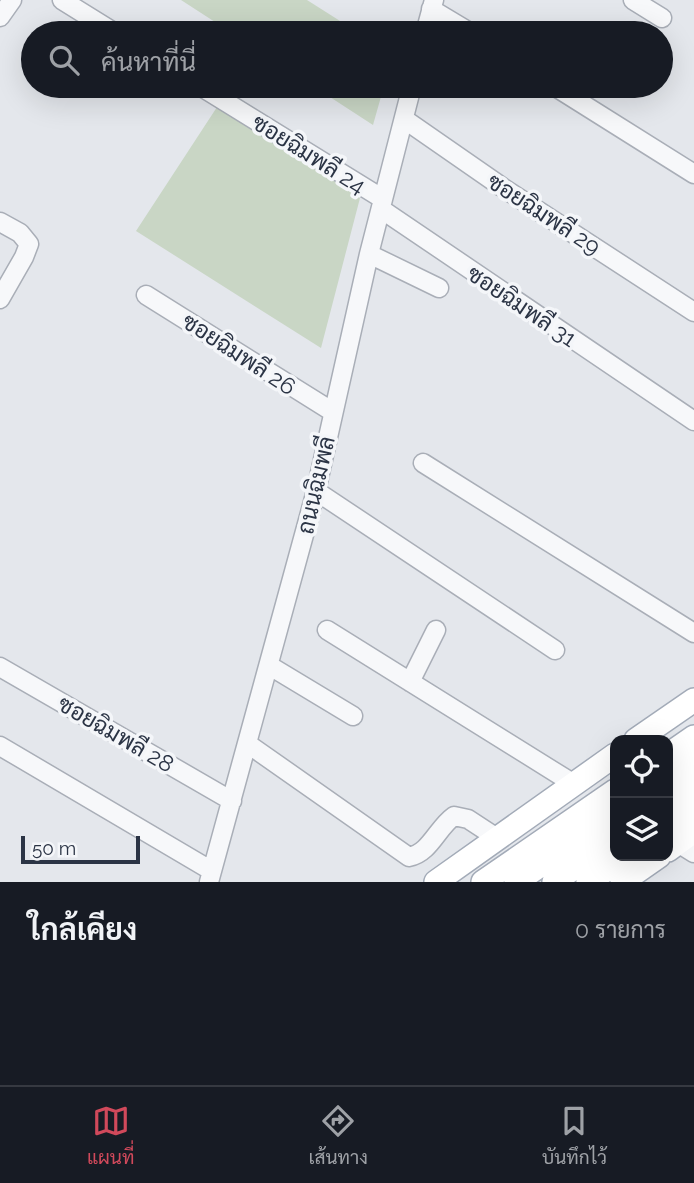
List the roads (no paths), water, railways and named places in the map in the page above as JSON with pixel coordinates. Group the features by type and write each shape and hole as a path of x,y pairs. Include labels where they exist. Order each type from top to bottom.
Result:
{"main road":[{"path":"643,735 694,700"},
{"path":"673,752 694,737"},
{"path":"436,882 610,759"},
{"path":"673,775 694,760"},
{"path":"673,800 694,785"},
{"path":"483,882 610,794"},
{"path":"621,882 677,843 694,810"},
{"path":"516,882 610,817"},
{"path":"554,882 610,843"},
{"path":"588,882 619,861"}],"street":[{"path":"0,17 12,0"},
{"path":"62,0 96,21"},
{"path":"633,0 662,18"},
{"path":"433,5 455,21"},
{"name":"ซอยฉิมพลี 24","path":"219,98 382,204"},
{"name":"ถนนฉิมพลี","path":"211,876 316,491 369,254 409,98"},
{"path":"573,98 694,174"},
{"name":"ซอยฉิมพลี 29","path":"404,119 502,187 690,309"},
{"name":"ซอยฉิมพลี 31","path":"382,204 694,421"},
{"path":"0,222 20,233 29,244 0,299"},
{"path":"369,254 439,288"},
{"name":"ซอยฉิมพลี 26","path":"146,295 333,412"},
{"path":"423,463 694,633"},
{"path":"316,491 555,650"},
{"path":"327,630 574,784"},
{"path":"410,682 436,630"},
{"path":"270,666 353,716"},
{"name":"ซอยฉิมพลี 28","path":"0,667 232,801"},
{"path":"248,744 409,857 426,848 442,824 454,816 468,819 497,838"},
{"path":"0,746 211,876"}]}
